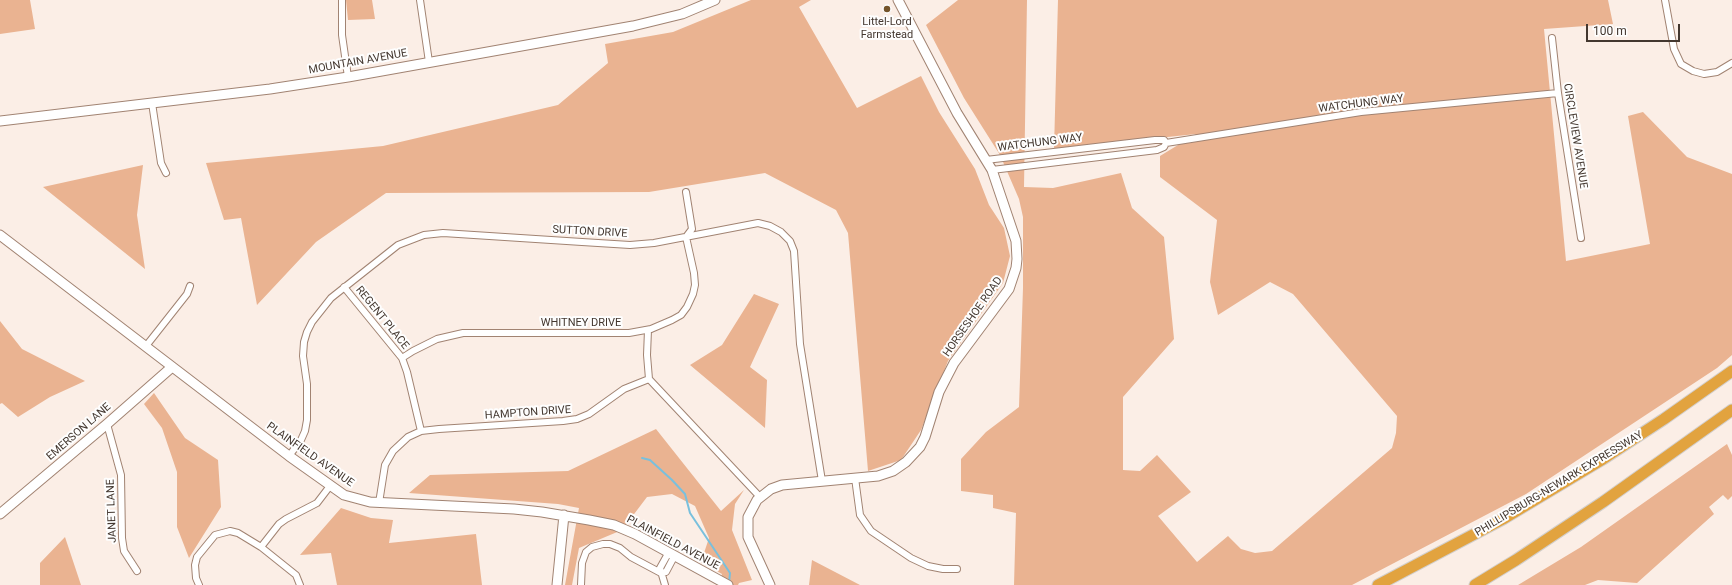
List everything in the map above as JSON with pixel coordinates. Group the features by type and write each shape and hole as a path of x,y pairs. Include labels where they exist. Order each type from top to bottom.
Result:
{"highway":[{"name":"PHILLIPSBURG-NEWARK EXPRESSWAY","path":"1378,585 1503,519 1603,460 1732,371"},
{"path":"1475,585 1516,560 1603,502 1732,410"}],"main road":[{"name":"MOUNTAIN AVENUE","path":"0,121 270,89 348,77 634,26 682,14 696,4 715,0"},
{"name":"HORSESHOE ROAD","path":"770,585 748,537 748,517 760,497 771,489 782,485 885,474 900,467 912,456 925,437 936,402 954,363 1001,300 1014,278 1017,259 1016,241 992,170 957,113 898,0"},
{"name":"PLAINFIELD AVENUE","path":"0,235 289,456 330,486 353,499 379,503 514,509 564,515 614,525 635,534 725,584"},
{"name":"EMERSON LANE","path":"0,514 172,367"},
{"path":"557,585 564,515"}],"street":[{"path":"342,0 343,47 348,77"},
{"path":"420,0 428,62"},
{"path":"1665,0 1674,49 1681,64 1693,71 1704,74 1717,72 1732,63"},
{"name":"CIRCLEVIEW AVENUE","path":"1552,38 1558,93 1581,238"},
{"name":"WATCHUNG WAY","path":"986,160 1155,140 1164,140 1166,142 1361,112 1558,93"},
{"path":"152,103 161,163 166,173"},
{"name":"WATCHUNG WAY","path":"992,170 1157,150 1166,146 1166,142"},
{"path":"686,192 692,229 686,237"},
{"name":"SUTTON DRIVE","path":"289,456 301,440 305,431 307,420 307,384 303,356 304,342 312,322 331,298 398,245 415,237 433,234 630,244 654,243 758,223 778,230 787,238 792,245 796,257 800,344 822,481"},
{"name":"WHITNEY DRIVE","path":"402,358 437,339 463,333 618,333 648,330 662,325 681,314 691,299 695,280 686,237"},
{"path":"146,346 187,294 190,286"},
{"name":"REGENT PLACE","path":"344,287 402,358 407,372 421,431"},
{"path":"648,330 647,355 649,379 760,497"},
{"name":"HAMPTON DRIVE","path":"379,503 385,465 388,458 408,437 421,431 563,422 577,419 589,414 624,389 649,379"},
{"name":"JANET LANE","path":"107,424 121,475 122,538 124,551 137,571"},
{"path":"855,478 860,515 871,531 911,558 928,566 943,569 956,569"},
{"path":"261,547 280,524 286,519 317,503 330,486"},
{"path":"199,585 196,578 195,561 216,535 230,531 238,532 261,547 296,575 300,585"},
{"path":"580,585 582,563 586,552 592,546 603,544 610,544 620,548 631,557 661,573 665,585"},
{"path":"661,573 666,572 672,554"}],"shaded area":[{"path":"0,0 30,0 35,29 0,34"},
{"path":"346,0 372,0 375,19 348,20"},
{"path":"751,0 811,0 799,7 857,108 921,76 939,112 975,169 989,205 1004,228 1010,256 1003,283 948,361 921,430 901,460 868,471 848,233 836,210 765,173 649,192 386,193 316,242 257,305 241,218 224,220 206,163 383,146 558,105 608,63 605,44 673,32"},
{"path":"958,0 1027,0 1024,187 1053,188 1121,173 1132,208 1164,237 1174,339 1123,397 1123,470 1140,471 1157,455 1191,492 1158,516 1197,562 1228,536 1241,549 1255,553 1272,551 1392,448 1396,433 1397,416 1293,294 1270,282 1218,315 1210,282 1217,220 1160,177 1160,156 1196,134 1054,149 1058,0 1608,0 1613,24 1544,29 1566,261 1650,244 1628,116 1643,112 1687,157 1732,174 1732,355 1717,368 1526,494 1352,585 1014,585 1016,513 993,508 993,495 961,491 961,459 986,432 1019,407 1023,288 1023,217 1019,199 1000,155 964,98 926,25"},
{"path":"143,165 137,215 145,269 43,187"},
{"path":"754,294 779,304 750,367 767,380 765,428 690,365 722,345"},
{"path":"0,321 22,349 85,381 50,397 18,417 2,403 0,404"},
{"path":"154,393 185,438 218,460 221,507 189,558 177,527 177,472 162,428 144,404"},
{"path":"656,429 721,511 744,490 735,504 732,530 752,580 739,583 738,585 719,585 722,574 701,562 709,538 695,506 672,494 647,497 622,530 579,548 572,585 565,585 579,508 558,504 409,493 430,475 568,471"},
{"path":"1727,444 1732,455 1732,496 1728,500 1723,495 1709,507 1714,514 1637,583 1598,580 1585,585 1518,585 1581,547"},
{"path":"341,508 371,518 393,520 389,543 476,534 482,585 337,585 331,553 300,555"},
{"path":"65,537 81,585 40,585 40,563"},
{"path":"812,560 860,585 809,585"}],"waterway":[{"path":"642,458 650,460 685,494 690,513 730,573 729,583"}],"place":[{"name":"Littel-Lord Farmstead","path":"887,9"}]}
